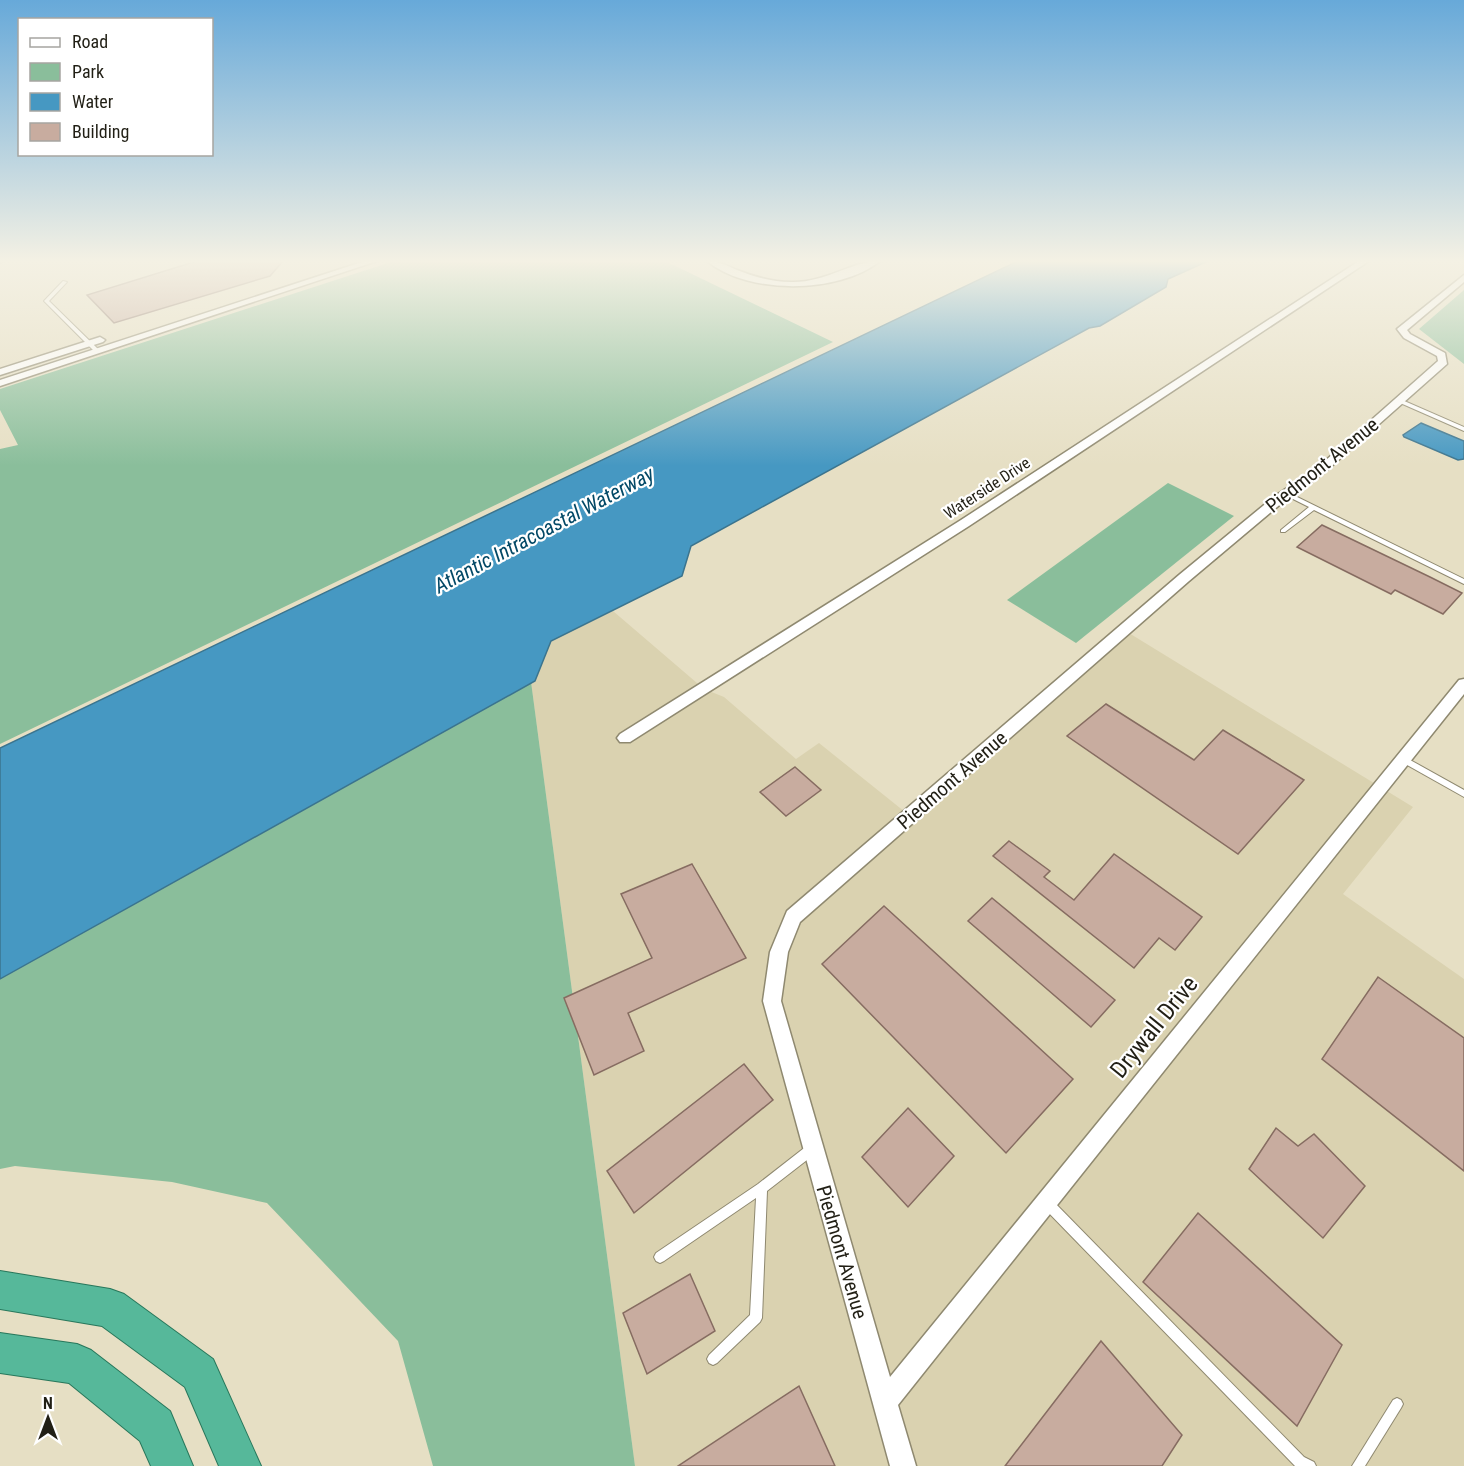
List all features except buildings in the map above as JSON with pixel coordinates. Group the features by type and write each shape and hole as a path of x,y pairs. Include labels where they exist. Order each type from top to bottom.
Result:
{"highway":[{"path":"0,1290 110,1308 190,1366 199,1373 240,1466"},
{"path":"0,1353 77,1364 155,1426 172,1466"}],"street":[{"path":"0,383 145,329"},
{"path":"0,372 149,329"},
{"name":"Waterside Drive","path":"625,738 975,517 1261,329"},
{"name":"Piedmont Avenue","path":"903,1466 772,1001 779,952 793,917 1184,578 1287,494 1321,470 1443,362 1442,355 1407,336 1402,329"},
{"name":"Drywall Drive","path":"884,1403 1464,684"}],"lane":[{"path":"76,329 94,347"},
{"path":"1400,401 1464,429"},
{"path":"1287,494 1464,582"},
{"path":"1283,531 1313,507"},
{"path":"1403,759 1464,794"},
{"path":"660,1257 762,1188 813,1148"},
{"path":"712,1359 756,1318 762,1188"},
{"path":"1046,1202 1300,1462 1310,1466"},
{"path":"1358,1466 1397,1404"}],"shaded area":[{"path":"613,611 704,689 724,697 796,759 819,743 910,816 1124,630 1413,807 1343,894 1464,979 1464,1466 635,1466 530,674 550,641"}],"green space":[{"path":"183,329 807,329 833,342 0,744 0,449 18,445 0,410 0,389"},
{"path":"1420,329 1464,329 1464,364"},
{"path":"1168,483 1234,516 1076,643 1007,600"},
{"path":"530,674 635,1466 433,1466 398,1341 267,1203 172,1182 15,1166 0,1169 0,971"}],"water":[{"name":"Atlantic Intracoastal Waterway","path":"875,329 1086,329 691,546 682,576 551,641 535,681 0,979 0,748"},
{"path":"1421,423 1464,441 1464,459 1458,460 1404,437 1403,435"}]}
